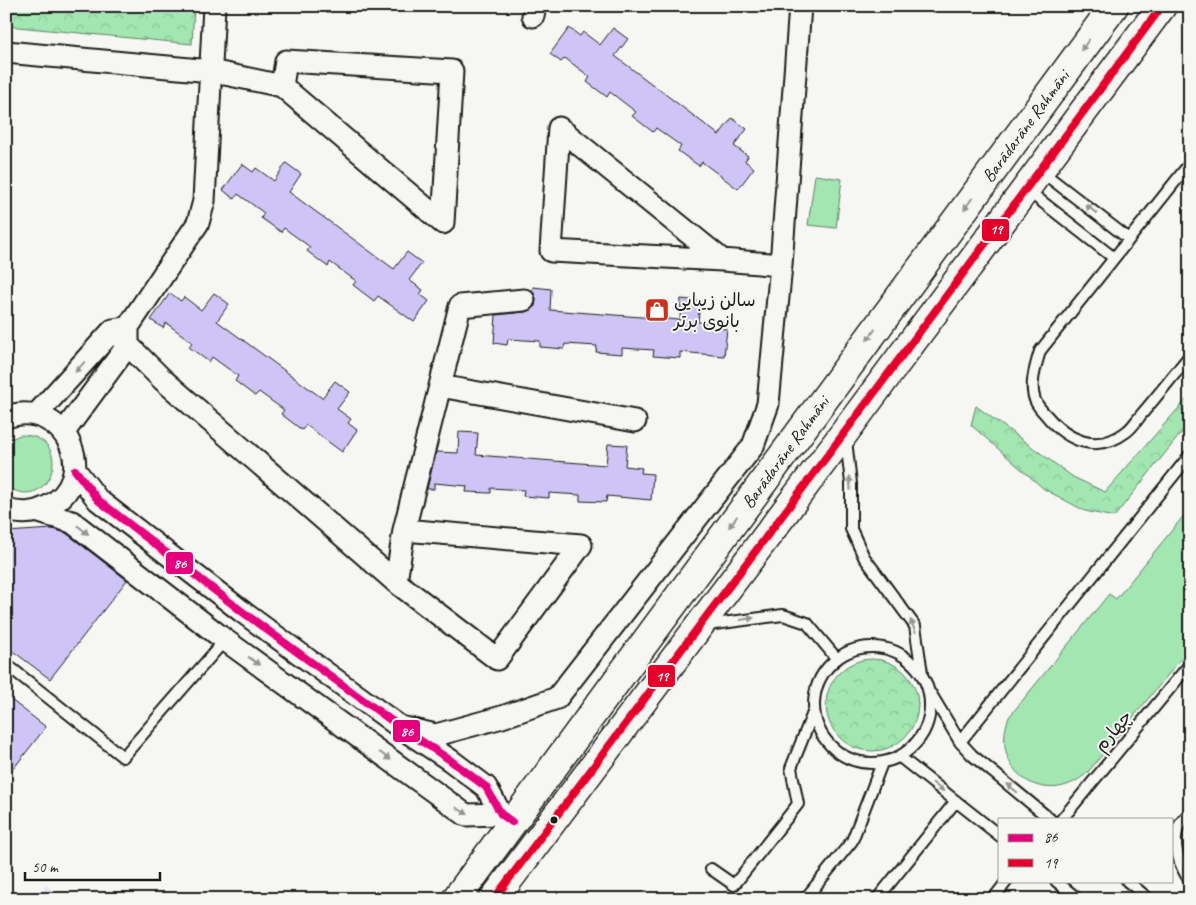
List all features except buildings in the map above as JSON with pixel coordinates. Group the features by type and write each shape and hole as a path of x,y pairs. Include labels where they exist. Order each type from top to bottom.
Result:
{"main road":[{"name":"Barādarāne Rahmāni","path":"456,899 507,818 1114,6"},
{"name":"Barādarāne Rahmāni","path":"494,899 1162,6"}],"street":[{"path":"64,432 123,334 198,223 204,201 214,6"},
{"path":"400,727 436,735 502,717 557,698 753,446 768,404 781,265 800,6"},
{"path":"6,52 211,71 282,86 443,223 452,71 286,61 282,86"},
{"path":"722,260 558,128 551,251 781,265"},
{"path":"396,582 404,530 460,306 524,300"},
{"path":"36,415 123,334"},
{"path":"123,334 162,379 396,582 497,659 582,545 404,530"},
{"path":"440,386 635,421"},
{"path":"6,417 25,414 47,418 64,432 71,444 74,456 75,470 65,494 56,503 18,513"},
{"path":"75,470 98,500 244,613 486,787 507,818"},
{"path":"18,513 72,522 225,640 466,815 507,818"},
{"path":"225,640 244,613"},
{"path":"429,787 450,760"}],"lane":[{"path":"1190,162 1040,351 1035,367 1034,400 1063,433 1080,441 1094,444 1126,432 1154,401 1190,355"},
{"path":"1033,180 1129,239"},
{"path":"1033,180 1114,258"},
{"path":"845,432 851,483 851,529 864,557 915,626 922,674 929,692 960,742 972,755 1049,818"},
{"path":"960,742 1190,455"},
{"path":"698,626 783,615 807,623 837,659"},
{"path":"6,664 122,757 225,640"},
{"path":"711,868 734,885 798,804 791,768 814,710 816,690 824,673 837,659 854,650 873,647 892,650 909,660 922,674"},
{"name":"چهارم","path":"1063,818 1190,664"},
{"path":"814,710 819,728 829,744 844,756 862,763 882,763 900,757 915,745 926,730 930,711 929,692"},
{"path":"900,757 998,834"},
{"path":"804,899 852,841 882,763"},
{"path":"877,899 956,801"},
{"path":"1190,812 1178,827 1176,843 1180,861 1190,881"},
{"path":"993,899 1007,882"},
{"path":"1057,882 1078,899"},
{"path":"1128,882 1149,899"}],"shaded area":[{"path":"46,885 65,899 36,899"}],"green space":[{"path":"9,6 194,6 192,44 8,26"},
{"path":"815,175 842,179 836,228 808,225"},
{"path":"1190,395 1190,422 1114,517 1085,511 1044,489 971,425 976,406 1073,477 1105,492"},
{"path":"20,435 38,438 48,447 53,459 52,472 46,483 36,491 22,493 6,486 6,441"},
{"path":"1190,508 1190,648 1088,772 1072,783 1055,787 1039,786 1025,779 1014,768 1007,754 1005,736 1009,717 1109,594 1116,599"},
{"path":"872,659 890,662 905,672 915,687 918,705 915,723 905,738 890,748 872,751 854,748 839,738 829,723 826,705 829,687 839,672 854,662"}],"transit line":[{"name":"19","path":"494,899 1162,6"},
{"name":"86","path":"75,470 98,500 244,613 486,787 501,814 512,822"}],"place":[{"name":"سالن زیبایی بانوی برتر","path":"657,310"}]}
